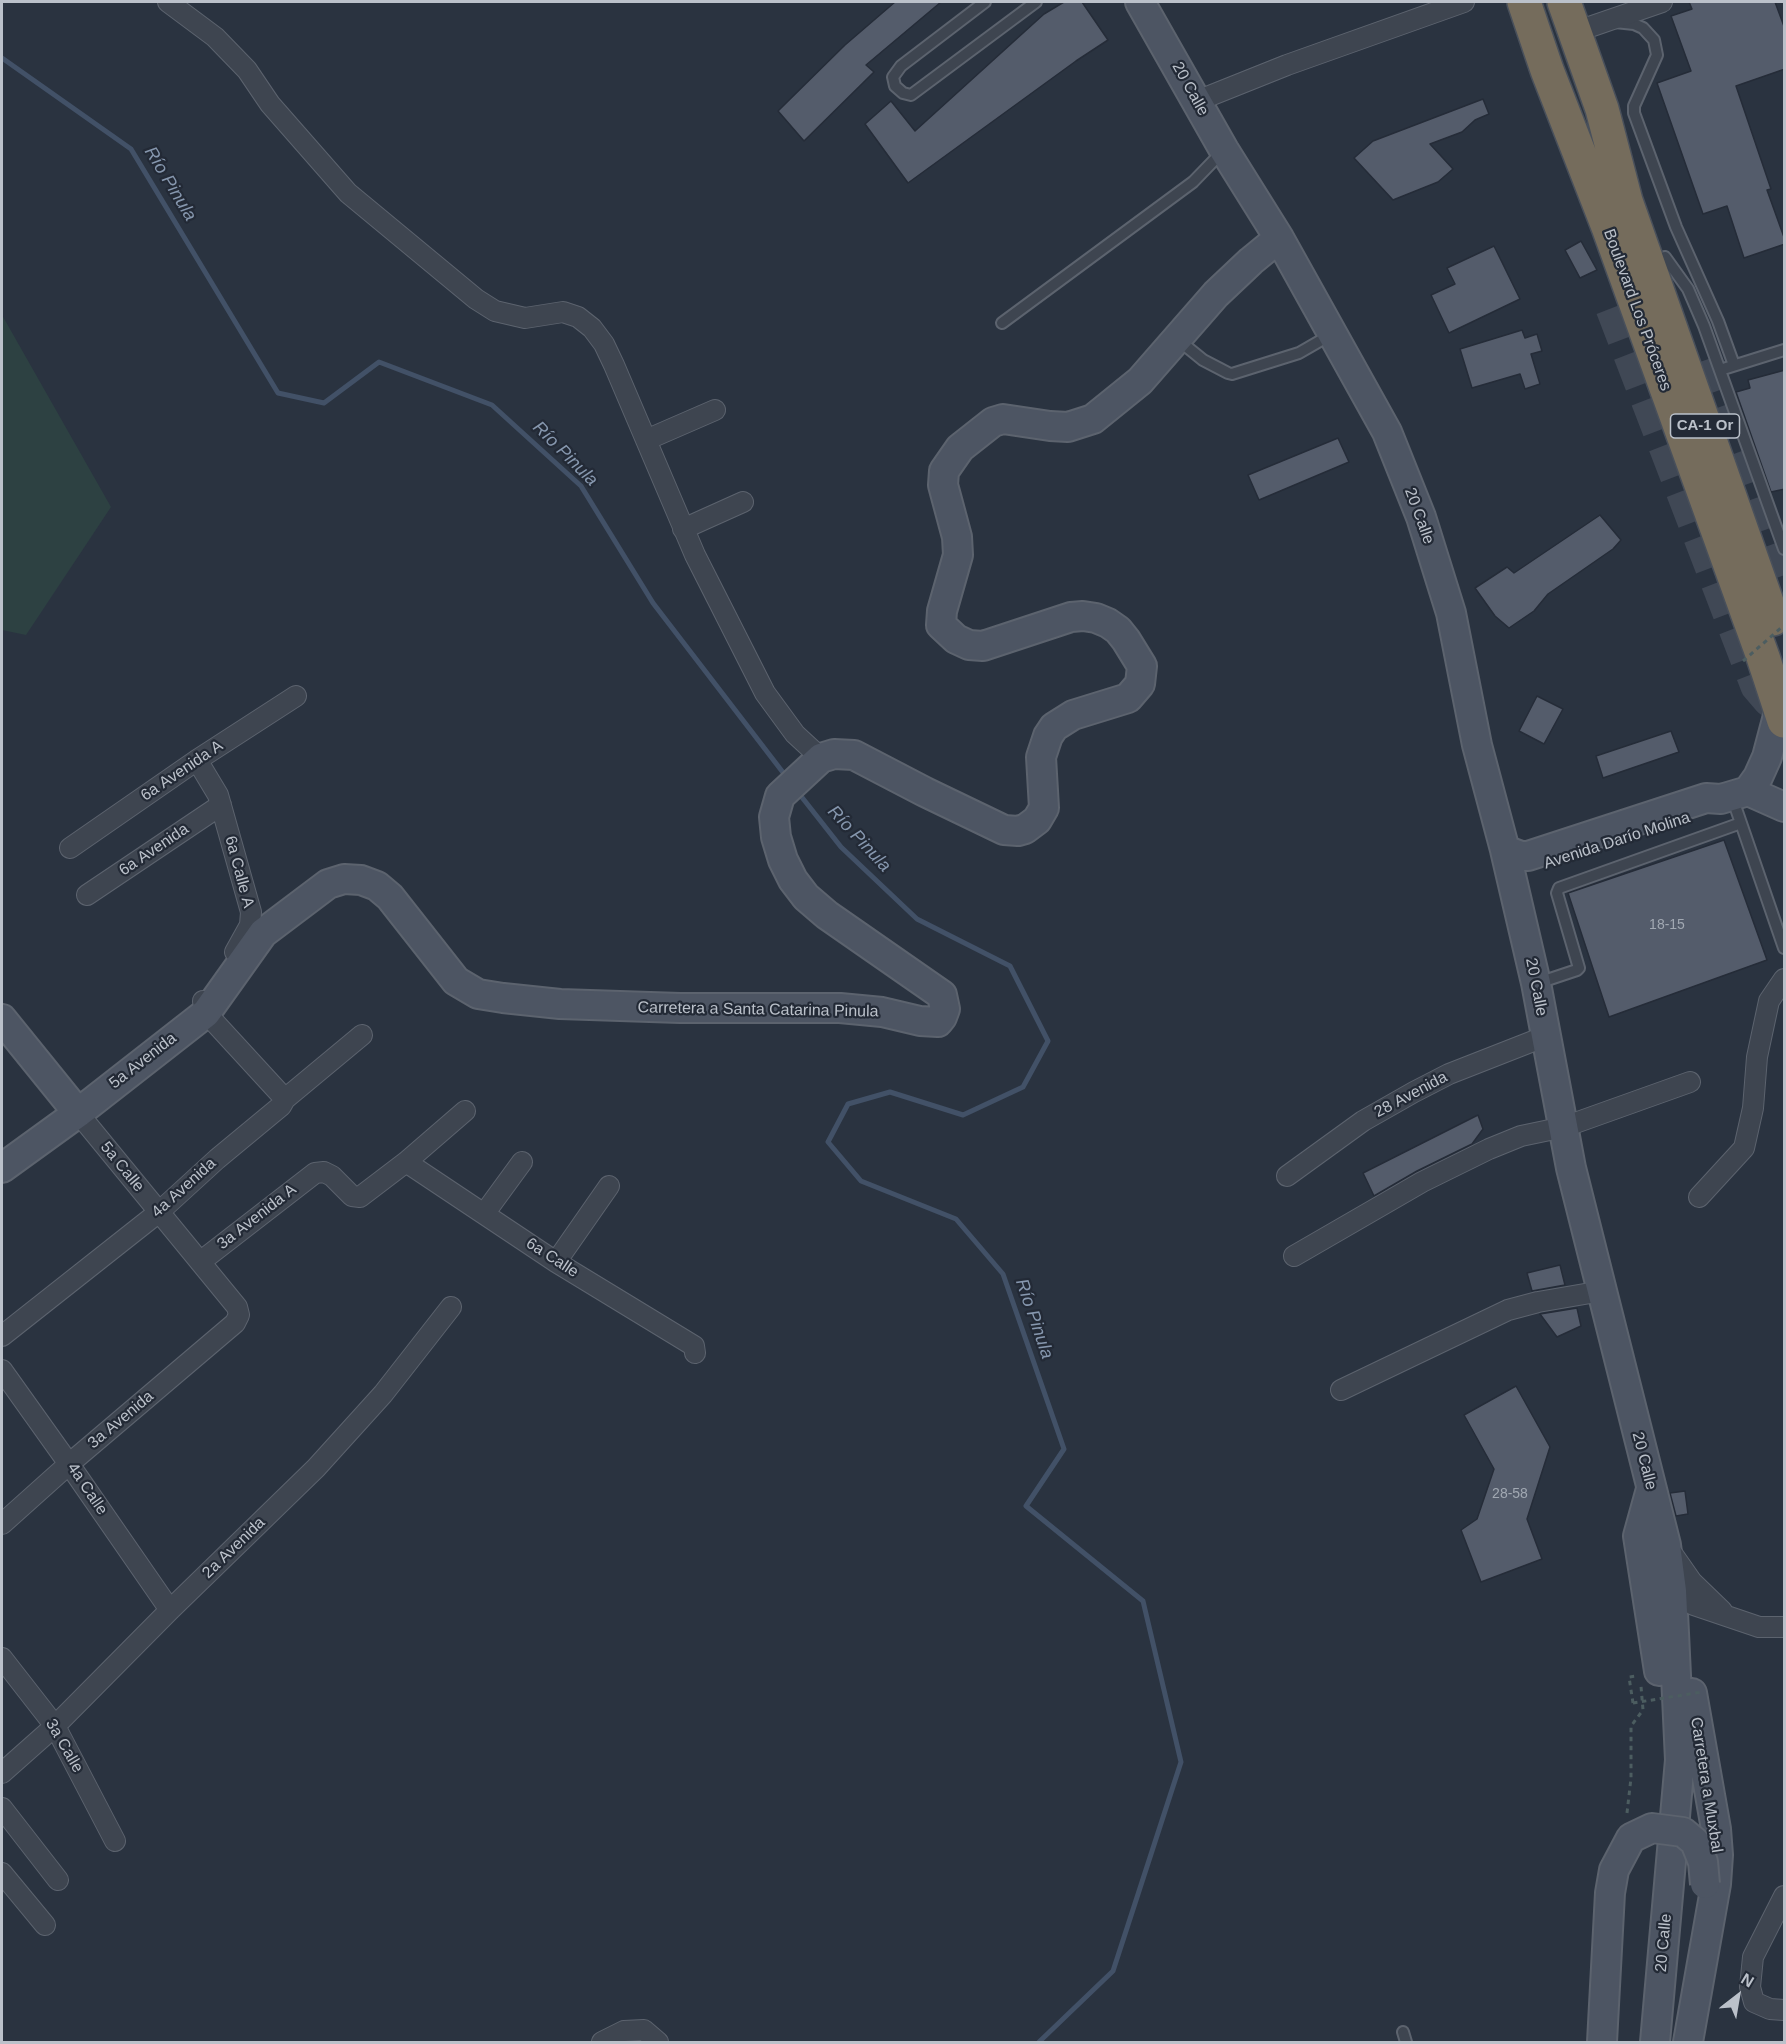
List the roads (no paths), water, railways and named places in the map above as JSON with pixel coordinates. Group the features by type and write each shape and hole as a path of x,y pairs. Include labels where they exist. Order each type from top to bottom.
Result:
{"highway":[{"name":"Boulevard Los Próceres","path":"1524,2 1547,70 1608,227 1782,715"},
{"name":"Boulevard Los Próceres","path":"1564,2 1602,109 1626,201 1783,638"},
{"path":"1602,109 1637,178 1665,257 1710,366"},
{"path":"1608,227 1612,308"}],"main road":[{"name":"20 Calle","path":"1140,2 1224,150 1280,238 1387,432 1421,517 1450,613 1477,745 1514,886 1536,983 1571,1168 1666,1545 1675,1636 1680,1760 1655,2043"},
{"path":"814,764 834,754 854,755 1004,830 1025,829 1037,820 1044,808 1041,757 1048,736 1054,727 1073,715 1128,698 1140,684 1142,666 1118,630 1108,622 1096,618 1071,617 983,646 969,645 956,639 941,625 942,611 958,555 957,537 942,485 944,471 960,448 993,422 1003,419 1068,427 1093,419 1140,381 1216,294 1280,238"},
{"name":"Avenida Darío Molina","path":"1514,886 1520,876 1533,869 1710,811 1734,796 1758,777 1782,715"},
{"name":"Carretera a Santa Catarina Pinula","path":"263,933 328,884 344,879 361,880 377,886 390,897 456,981 478,994 560,1004 680,1008 840,1008 882,1012 920,1021 938,1022 945,1009 942,995 827,915 806,897 793,880 783,860 776,837 774,817 780,796 814,764"},
{"path":"1734,796 1785,807"},
{"name":"Avenida Darío Molina","path":"1505,850 1528,856 1706,798 1734,796"},
{"name":"5a Avenida","path":"2,1168 78,1113 206,1013 263,933"},
{"name":"5a Calle","path":"2,1019 78,1113"},
{"path":"1640,2043 1655,1936 1666,1778 1665,1718 1655,1636 1638,1536 1651,1487"},
{"name":"Carretera a Muxbal","path":"1675,1636 1690,1685 1716,1829 1718,1855 1716,1884 1688,2043"},
{"path":"1602,2043 1610,1893 1614,1870 1631,1838 1652,1827 1683,1832 1695,1842 1703,1862 1705,1884 1698,1929 1674,2043"}],"street":[{"path":"168,2 215,37 247,70 270,104 348,193 476,299 495,311 525,318 563,312 579,316 592,328 604,344 614,365 695,555 765,693 814,764"},
{"path":"1197,101 1287,65 1464,2"},
{"path":"1575,32 1662,2"},
{"path":"646,440 715,410"},
{"path":"684,529 743,502"},
{"name":"6a Avenida A","path":"70,848 197,760 296,696"},
{"name":"6a Calle A","path":"197,760 218,795 251,912 250,925 245,936 212,986 204,994 203,1004 206,1013"},
{"name":"6a Avenida","path":"87,895 220,805"},
{"path":"1699,1197 1744,1148 1753,1108 1757,1057 1769,1001 1785,979"},
{"path":"206,1013 285,1099"},
{"name":"4a Avenida","path":"2,1336 159,1212 217,1159 281,1106 285,1099 362,1035"},
{"name":"28 Avenida","path":"1287,1176 1363,1121 1414,1092 1449,1074 1546,1036"},
{"path":"1294,1256 1422,1182 1489,1149 1521,1136 1564,1127 1690,1082"},
{"path":"406,1162 465,1111"},
{"name":"5a Calle","path":"78,1113 237,1307 239,1315"},
{"name":"3a Avenida A","path":"200,1262 315,1173 324,1172 332,1176 352,1196 360,1197 406,1162"},
{"name":"6a Calle","path":"406,1162 556,1262 694,1346 695,1353"},
{"path":"484,1214 522,1162"},
{"path":"556,1262 609,1186"},
{"path":"1341,1390 1508,1310 1538,1302 1602,1291"},
{"name":"2a Avenida","path":"2,1773 55,1726 316,1468 383,1394 451,1307"},
{"name":"3a Avenida","path":"2,1524 235,1323 239,1315"},
{"name":"4a Calle","path":"2,1370 170,1610"},
{"path":"1666,1545 1692,1582 1728,1617"},
{"path":"1672,1591 1694,1605 1758,1627 1785,1627"},
{"name":"3a Calle","path":"2,1658 55,1726 115,1841"},
{"path":"2,1808 58,1880"},
{"path":"2,1873 45,1924"},
{"path":"1785,1896 1753,1957 1750,1987 1754,2002 1770,2009 1785,2010"},
{"path":"602,2043 624,2031 644,2030 658,2043"}],"lane":[{"path":"985,2 901,66 893,77 895,86 903,93 911,95 1036,2"},
{"path":"1609,21 1634,24 1649,33 1654,40 1657,55 1634,106 1634,113 1676,227 1718,321 1734,365"},
{"path":"1002,323 1193,182 1224,150"},
{"path":"1187,347 1203,360 1232,374 1299,353 1332,334"},
{"path":"1785,350 1734,365 1710,366 1785,549"},
{"path":"1734,796 1741,823 1785,948"},
{"path":"1536,983 1579,968 1557,893 1559,888 1741,823"}],"waterway":[{"name":"Río Pinula","path":"2,58 131,149 278,393 324,403 379,362 492,405 581,486 653,603 788,779"},
{"name":"Río Pinula","path":"797,791 841,847 917,919 1010,966 1048,1041 1023,1087 963,1115 890,1092 848,1104 828,1142 861,1181 956,1219 1003,1274 1064,1449 1026,1506 1143,1601 1181,1762 1113,1971 1039,2042"}],"tunnel":[{"path":"1612,308 1757,686 1769,700 1775,701"},
{"path":"1700,362 1784,594"}]}
